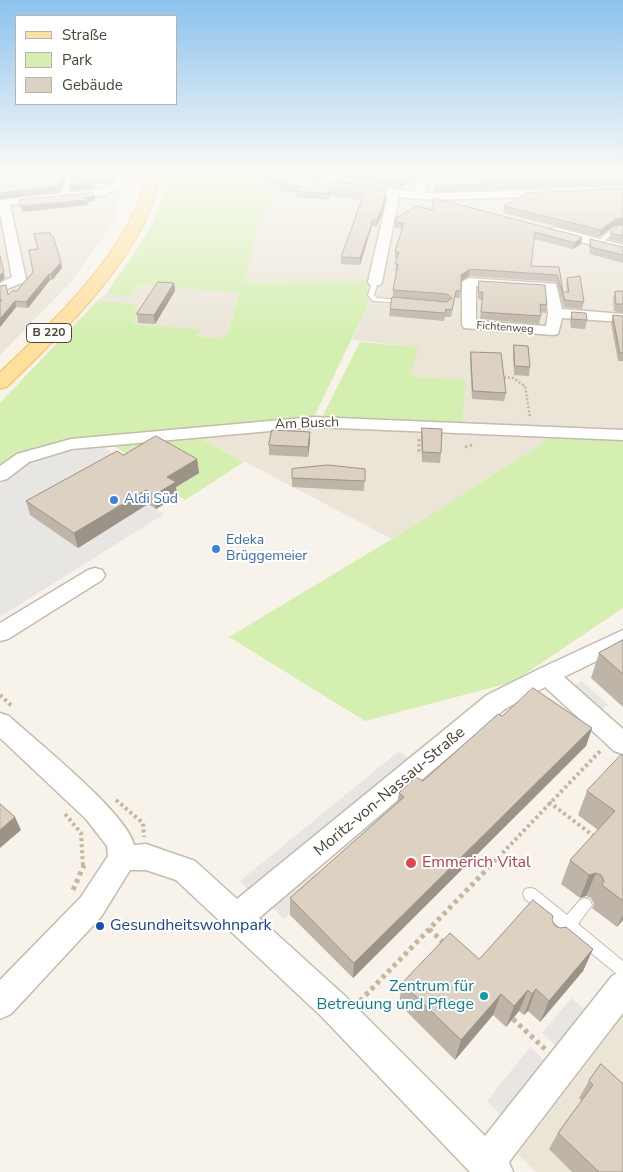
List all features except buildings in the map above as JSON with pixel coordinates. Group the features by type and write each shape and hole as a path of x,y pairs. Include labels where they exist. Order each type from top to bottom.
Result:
{"main road":[{"name":"B 220","path":"0,383 84,295 126,241 133,228"}],"street":[{"path":"0,288 19,279 8,228"},
{"path":"375,282 390,228"},
{"path":"386,260 393,228"},
{"path":"543,228 623,249"},
{"name":"Fichtenweg","path":"469,282 551,287 555,313 553,331 468,325 469,282"},
{"path":"555,313 623,318"},
{"name":"Am Busch","path":"0,475 23,458 71,444 287,424 328,422 623,435"},
{"path":"0,633 96,575"},
{"name":"Moritz-von-Nassau-Straße","path":"238,918 496,702 623,638"},
{"path":"547,675 619,741"},
{"path":"0,723 96,811 120,842 122,858 91,907 0,1003"},
{"path":"122,858 146,857 185,870 344,1017 490,1167 562,1064 623,987"}],"lane":[{"path":"598,243 617,228 623,228"},
{"path":"375,282 372,295 375,300 411,302"},
{"path":"530,894 623,970"},
{"path":"552,942 585,905"}],"path":[{"path":"497,377 513,378 525,386 532,431"},
{"path":"465,447 472,445"},
{"path":"344,1017 550,802 619,741"},
{"path":"550,802 599,840"},
{"path":"429,929 450,948"},
{"path":"513,1019 562,1064"}],"shaded area":[{"path":"0,228 110,228 72,281 0,355"},
{"path":"257,228 623,228 623,441 554,436 392,539 196,436 314,426 460,432 466,380 409,376 418,347 352,340 367,307 367,280 244,282"},
{"path":"137,285 240,293 229,331 223,339 196,336 200,329 133,324 140,311 133,311 137,304 98,300 106,294 130,296"},
{"path":"103,447 133,464 148,504 164,514 0,617 0,485 11,473 42,455"},
{"path":"581,681 609,705 597,712 571,688"},
{"path":"399,751 411,761 252,894 240,881"},
{"path":"314,870 326,883 284,919 271,906"},
{"path":"571,998 588,1012 559,1049 542,1033"},
{"path":"623,1016 623,1172 536,1172 518,1154"},
{"path":"530,1047 548,1064 505,1119 487,1101"}],"green space":[{"path":"149,228 257,228 245,282 367,280 367,307 315,415 307,419 240,423 79,440 36,447 10,458 0,467 0,403 98,300 138,304 133,311 140,311 133,324 201,329 196,336 223,339 229,331 239,293 137,285 130,297 106,294"},
{"path":"360,342 419,347 410,376 466,380 462,423 322,417"},
{"path":"196,436 244,462 185,500 113,445"},
{"path":"554,436 623,441 623,608 513,682 365,721 229,637 392,539"}],"place":[{"name":"Aldi Süd","path":"114,500"},
{"name":"Edeka Brüggemeier","path":"216,549"},
{"name":"Emmerich Vital","path":"411,863"},
{"name":"Gesundheitswohnpark","path":"100,926"},
{"name":"Zentrum für Betreuung und Pflege","path":"484,996"}]}
